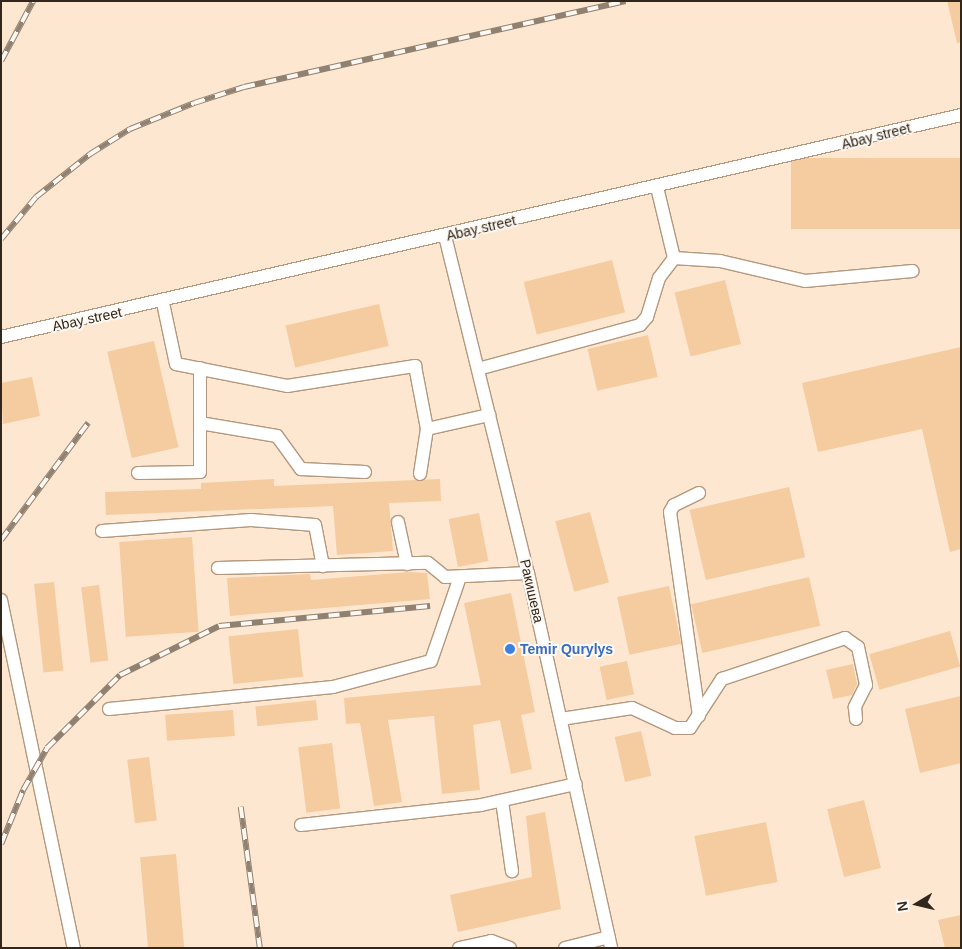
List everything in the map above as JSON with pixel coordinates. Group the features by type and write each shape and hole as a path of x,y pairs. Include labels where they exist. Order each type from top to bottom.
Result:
{"street":[{"name":"Abay street","path":"1,337 163,303 961,115"},
{"path":"656,187 674,258"},
{"name":"Ракишева","path":"445,236 528,573 610,943"},
{"path":"674,258 720,261 805,282 913,271"},
{"path":"478,369 640,325 648,317 659,278 674,258"},
{"path":"163,303 176,364 287,386 415,366 427,429 420,474"},
{"path":"138,473 200,472 200,368"},
{"path":"427,429 489,415"},
{"path":"200,423 277,436 301,469 366,472"},
{"path":"699,493 674,505 670,512 700,719"},
{"path":"102,531 251,520 315,525 323,566"},
{"path":"398,522 407,564"},
{"path":"218,568 428,563 445,577 528,573"},
{"path":"109,709 334,687 431,661 460,577"},
{"path":"1,600 74,948"},
{"path":"561,719 632,708 675,728 690,728 700,719 712,689 722,678 845,638 858,647 866,686 855,707 856,719"},
{"path":"301,824 502,801 576,784"},
{"path":"502,801 512,871"},
{"path":"459,948 491,941 510,948"},
{"path":"564,948 610,943"}],"building":[{"path":"947,1 961,1 961,42 957,43"},
{"path":"791,158 961,158 961,229 791,229"},
{"path":"612,260 625,312 537,334 524,282"},
{"path":"725,280 741,344 691,357 675,293"},
{"path":"379,304 389,346 295,367 285,326"},
{"path":"648,335 658,377 597,391 588,349"},
{"path":"154,341 179,447 132,458 107,352"},
{"path":"961,347 961,549 950,552 922,429 818,452 802,383"},
{"path":"32,377 40,416 3,424 1,383"},
{"path":"274,479 274,486 440,479 441,501 389,503 393,551 337,555 333,506 106,515 105,492 201,489 201,483"},
{"path":"789,487 805,557 706,580 690,510"},
{"path":"590,512 609,583 574,592 555,521"},
{"path":"479,513 488,561 458,567 449,519"},
{"path":"192,537 199,632 126,637 119,542"},
{"path":"410,572 427,573 430,599 230,616 227,578 310,574 311,580"},
{"path":"809,577 820,626 702,653 691,604"},
{"path":"54,582 63,671 43,673 34,584"},
{"path":"99,585 108,660 90,663 81,587"},
{"path":"669,586 681,644 629,655 617,597"},
{"path":"511,593 535,712 521,715 532,769 511,774 500,720 473,725 480,790 442,794 434,716 388,720 402,802 374,806 360,723 346,724 344,698 481,685 464,603"},
{"path":"298,629 303,677 233,684 228,636"},
{"path":"950,631 960,667 879,690 869,654"},
{"path":"627,661 634,694 607,700 600,667"},
{"path":"853,664 857,684 852,695 833,699 826,670"},
{"path":"961,696 961,763 920,773 905,709"},
{"path":"316,700 318,720 257,726 255,706"},
{"path":"233,710 235,736 167,741 165,715"},
{"path":"641,731 651,776 625,782 615,737"},
{"path":"332,743 340,809 306,813 298,747"},
{"path":"149,757 157,821 135,823 127,760"},
{"path":"864,800 881,868 844,877 827,809"},
{"path":"545,812 561,909 458,932 450,895 532,877 526,816"},
{"path":"766,822 778,882 706,896 694,836"},
{"path":"176,854 184,948 148,948 140,857"},
{"path":"961,915 961,948 945,948 938,920"}],"railway":[{"path":"1,61 33,1"},
{"path":"1,239 36,197 90,154 130,129 194,103 244,87 625,1"},
{"path":"1,540 88,423"},
{"path":"1,844 23,790 47,748 120,675 219,626 430,606"},
{"path":"241,807 260,948"}],"place":[{"name":"Temir Qurylys","path":"510,649"}]}
